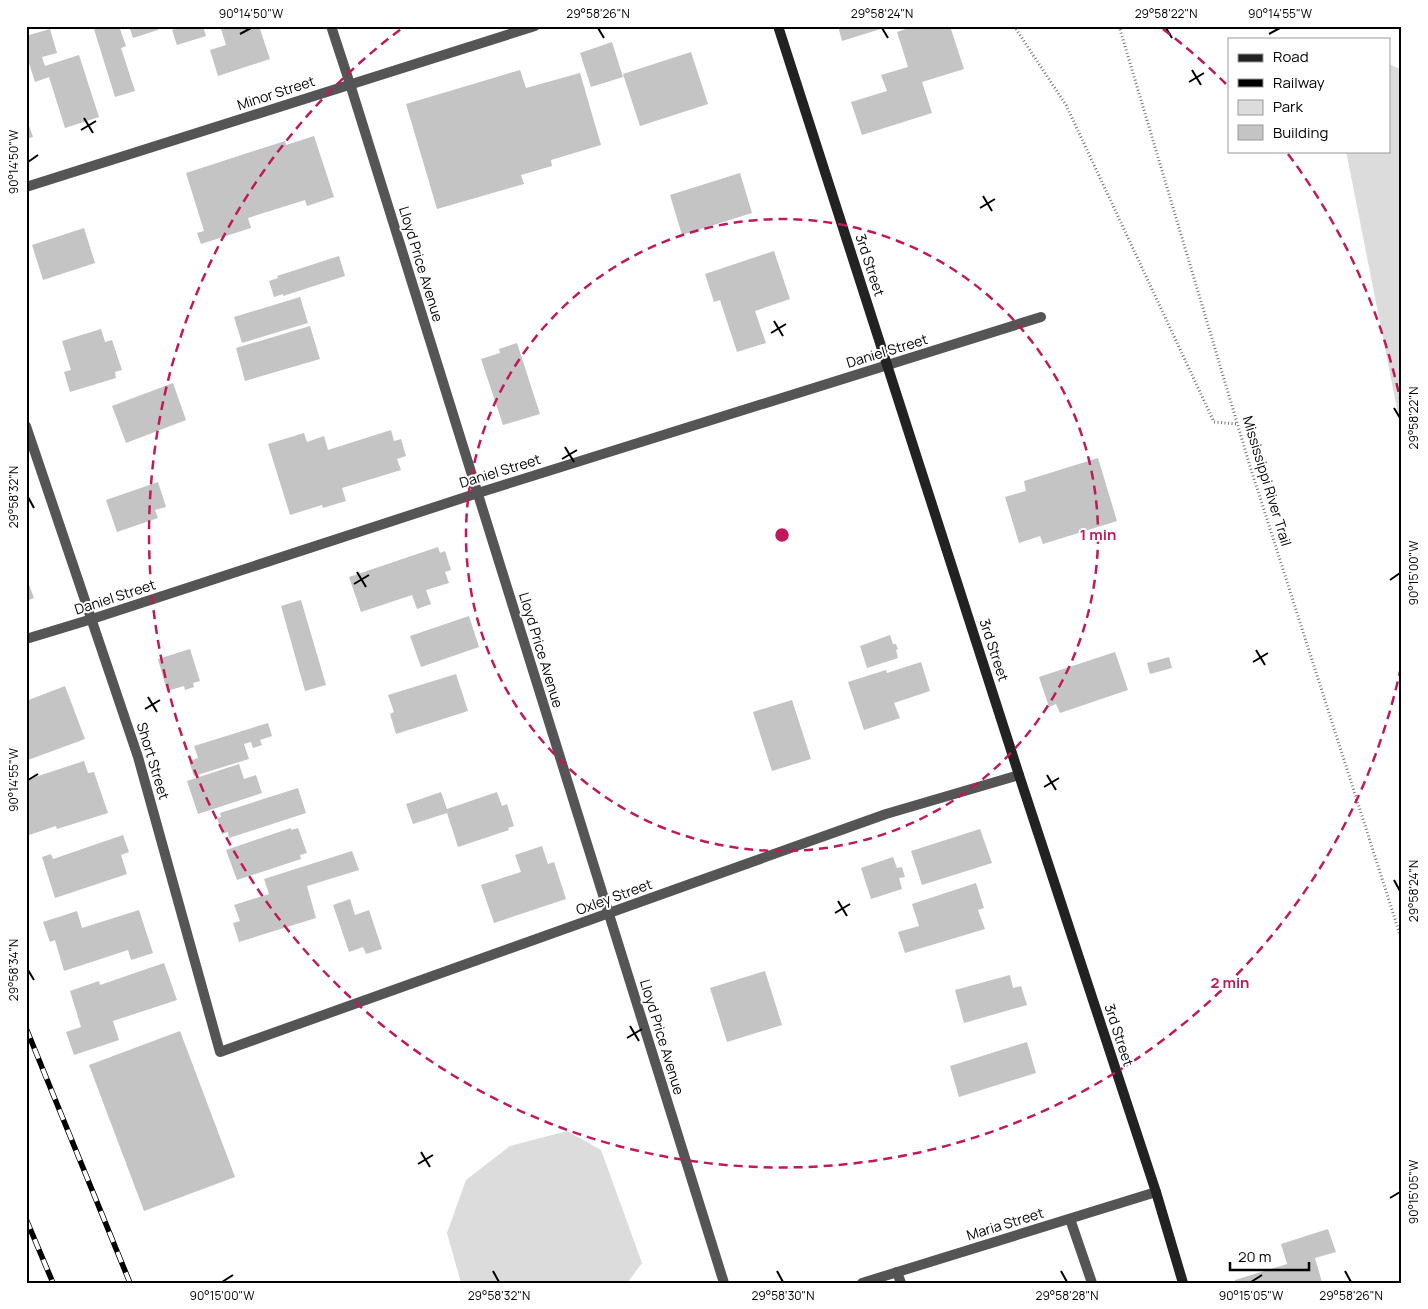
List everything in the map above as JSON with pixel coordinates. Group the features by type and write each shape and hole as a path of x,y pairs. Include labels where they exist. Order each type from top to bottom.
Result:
{"main road":[{"name":"3rd Street","path":"778,26 1019,775 1156,1192 1183,1283"}],"street":[{"name":"Lloyd Price Avenue","path":"331,26 724,1283"},
{"name":"Minor Street","path":"26,187 535,26"},
{"name":"Daniel Street","path":"26,639 478,493 1041,317"},
{"name":"Short Street","path":"26,426 138,758 220,1052"},
{"name":"Oxley Street","path":"220,1052 886,814 1019,775"},
{"name":"Maria Street","path":"862,1283 1156,1192"},
{"path":"1070,1219 1092,1283"},
{"path":"897,1272 901,1283"}],"path":[{"path":"1014,26 1066,105 1214,422 1237,424"},
{"name":"Mississippi River Trail","path":"1119,26 1237,424 1402,941"}],"green space":[{"path":"1390,64 1402,70 1402,434 1346,152 1390,152"},
{"path":"567,1131 601,1150 642,1263 627,1283 461,1283 447,1233 466,1180 510,1146"}],"building":[{"path":"93,26 119,26 126,46 121,48 135,91 115,97"},
{"path":"129,26 157,26 158,30 133,38"},
{"path":"183,26 203,26 206,36 177,45 172,30"},
{"path":"220,26 259,26 270,59 218,76 210,50 226,45"},
{"path":"838,26 887,26 887,27 842,41"},
{"path":"914,26 950,26 964,69 922,82 932,113 862,135 851,102 887,91 881,75 908,67 897,32"},
{"path":"50,29 57,53 42,57 45,66 79,55 99,117 65,128 49,77 35,82 26,54 26,36"},
{"path":"612,42 623,77 591,87 580,53"},
{"path":"691,52 708,104 640,126 623,74"},
{"path":"520,70 526,88 580,73 601,145 551,160 552,166 521,175 524,184 437,209 406,104"},
{"path":"26,117 33,137 26,139"},
{"path":"314,136 334,197 307,206 305,200 248,218 251,228 201,244 197,233 204,231 186,173 285,141 286,145"},
{"path":"740,173 752,213 682,235 670,195"},
{"path":"84,228 95,263 43,280 32,245"},
{"path":"774,251 790,299 755,311 766,343 737,352 720,300 714,302 705,274"},
{"path":"339,256 345,276 283,296 283,294 274,297 269,281 278,278 277,276"},
{"path":"300,297 308,323 242,343 234,317"},
{"path":"310,326 320,359 245,381 236,348"},
{"path":"101,329 105,342 112,340 122,370 115,372 116,378 70,392 64,372 71,370 62,341"},
{"path":"517,343 540,414 503,425 481,359 500,353 499,349"},
{"path":"173,383 186,420 126,443 112,406"},
{"path":"391,430 394,441 401,439 406,456 397,459 401,470 342,488 346,501 323,508 322,505 290,515 268,444 304,433 307,442 324,436 328,450"},
{"path":"1098,458 1117,521 1043,544 1040,536 1019,543 1005,497 1026,491 1024,481"},
{"path":"158,482 166,507 155,510 158,518 117,532 106,500"},
{"path":"438,547 440,553 445,551 451,570 445,572 449,583 426,590 431,604 417,609 412,595 361,612 349,577"},
{"path":"26,577 34,598 26,601"},
{"path":"301,600 326,685 305,691 281,606"},
{"path":"469,616 479,647 421,667 410,636"},
{"path":"890,635 893,644 896,644 898,649 896,650 898,658 867,668 860,646"},
{"path":"190,649 200,681 193,683 194,687 185,690 184,686 167,691 158,659"},
{"path":"1115,652 1128,690 1060,713 1056,704 1049,707 1039,677"},
{"path":"1169,657 1172,668 1150,674 1147,663"},
{"path":"921,662 930,691 894,703 900,718 864,730 848,682 886,670 887,673"},
{"path":"456,674 468,711 396,734 390,714 394,712 388,695"},
{"path":"65,686 85,739 28,760 26,756 26,701"},
{"path":"792,700 811,759 772,771 753,712"},
{"path":"268,723 272,736 260,740 262,745 253,748 251,742 244,744 249,759 194,776 189,761 198,758 194,746"},
{"path":"84,761 88,773 94,772 108,813 57,829 56,826 26,836 26,780"},
{"path":"239,764 244,779 256,775 262,793 198,814 187,781"},
{"path":"298,788 306,813 229,838 228,832 222,834 217,818 221,817 220,813"},
{"path":"441,792 447,809 497,792 502,806 507,804 514,826 508,828 509,830 458,847 447,813 413,824 406,804"},
{"path":"291,828 291,830 298,828 307,853 300,855 301,859 237,880 226,850"},
{"path":"980,829 992,863 922,885 911,851"},
{"path":"123,835 129,852 121,855 127,874 55,898 42,857 51,854 53,859"},
{"path":"542,846 548,864 554,862 566,899 494,923 481,885 521,872 515,855"},
{"path":"352,851 359,870 307,886 316,918 239,942 233,923 240,921 234,905 269,894 264,879"},
{"path":"893,857 897,868 902,867 905,877 899,878 902,889 871,899 861,868"},
{"path":"976,883 984,908 978,910 985,929 905,953 898,932 919,926 912,904"},
{"path":"350,899 355,915 369,910 382,949 366,954 363,947 349,952 333,905"},
{"path":"139,910 153,953 131,960 128,950 64,971 55,940 50,942 43,922 77,911 82,928"},
{"path":"164,963 177,1000 113,1021 119,1040 74,1055 66,1032 81,1027 70,991 99,981 100,985"},
{"path":"765,971 782,1025 727,1042 710,988"},
{"path":"1010,975 1013,988 1021,986 1027,1005 964,1023 955,990"},
{"path":"180,1031 235,1177 144,1211 89,1065"},
{"path":"1027,1042 1036,1073 959,1097 950,1066"},
{"path":"1328,1229 1336,1252 1315,1258 1322,1282 1235,1283 1235,1280 1287,1264 1281,1244"}],"railway":[{"path":"26,1028 130,1283"},
{"path":"26,1219 53,1283"}]}
